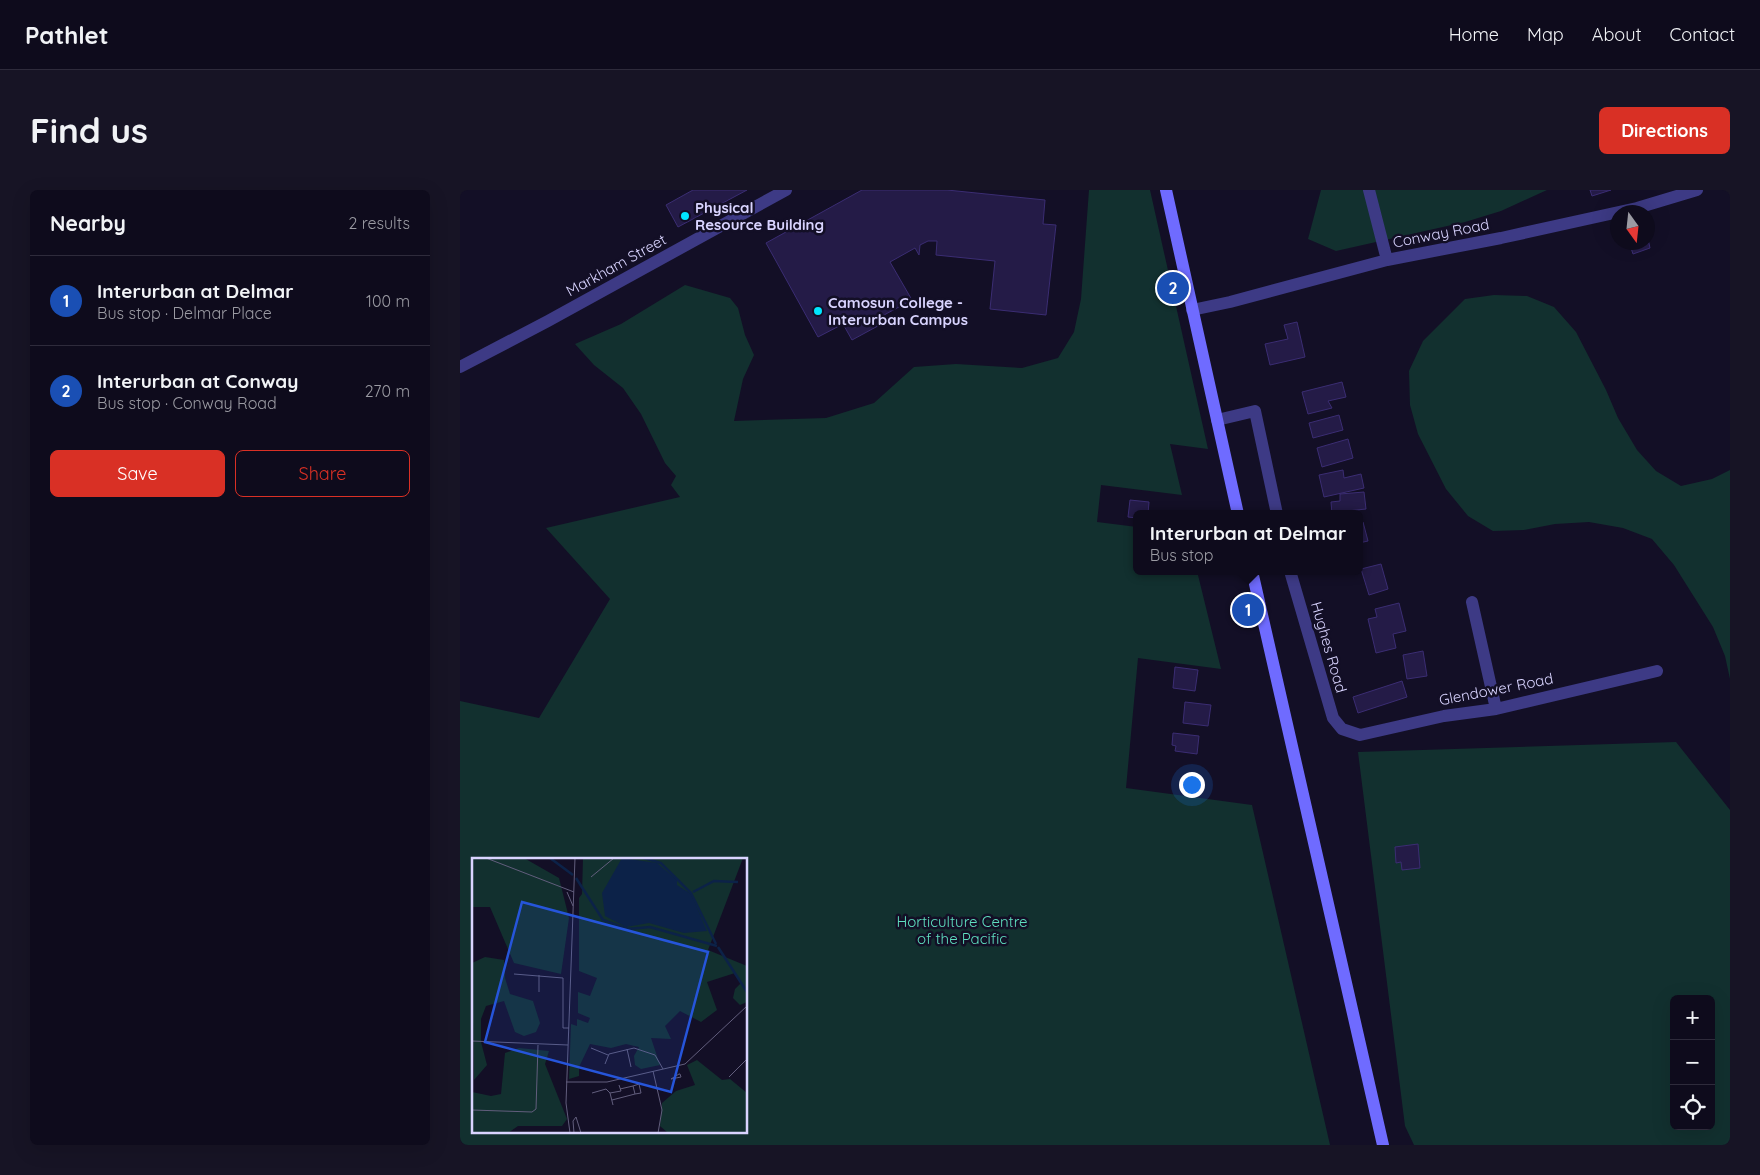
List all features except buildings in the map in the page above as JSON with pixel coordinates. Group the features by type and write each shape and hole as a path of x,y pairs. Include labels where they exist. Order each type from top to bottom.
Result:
{"main road":[{"path":"1166,190 1237,510"},
{"path":"1253,575 1383,1145"}],"street":[{"name":"Markham Street","path":"460,367 786,190"},
{"path":"1369,190 1386,260"},
{"name":"Conway Road","path":"1192,310 1230,302 1386,260 1501,238 1637,208 1697,190"},
{"path":"1217,420 1255,411 1277,510"},
{"name":"Hughes Road","path":"1291,575 1333,718 1342,729"},
{"path":"1472,602 1496,708"},
{"name":"Glendower Road","path":"1342,729 1360,735 1444,716 1496,708 1657,671"}],"green space":[{"name":"Horticulture Centre of the Pacific","path":"1089,190 1150,190 1208,449 1170,444 1182,495 1101,485 1097,522 1133,526 1133,575 1198,575 1221,669 1138,658 1126,788 1252,805 1330,1145 460,1145 460,701 539,718 610,599 546,528 680,497 671,485 676,476 665,463 641,414 623,388 594,365 575,344 621,324 685,285 730,298 738,308 745,335 754,355 743,379 734,421 826,418 874,403 914,367 956,364 1022,368 1058,358 1074,332 1081,299"},
{"path":"1321,190 1547,190 1501,211 1465,222 1336,251 1308,239"},
{"path":"1494,295 1527,296 1554,307 1576,332 1606,390 1618,418 1637,450 1656,471 1681,486 1712,479 1730,470 1730,679 1725,656 1713,627 1674,565 1652,539 1623,528 1589,522 1555,524 1524,530 1493,531 1468,516 1446,489 1418,434 1410,405 1409,371 1423,341 1465,299"},
{"path":"1676,742 1730,810 1730,1145 1414,1145 1405,1126 1358,752"}],"place":[{"name":"Physical Resource Building","path":"685,216"},
{"name":"Interurban at Conway","path":"1173,288"},
{"name":"Camosun College - Interurban Campus","path":"818,311"},
{"name":"Interurban at Delmar","path":"1248,610"}]}
